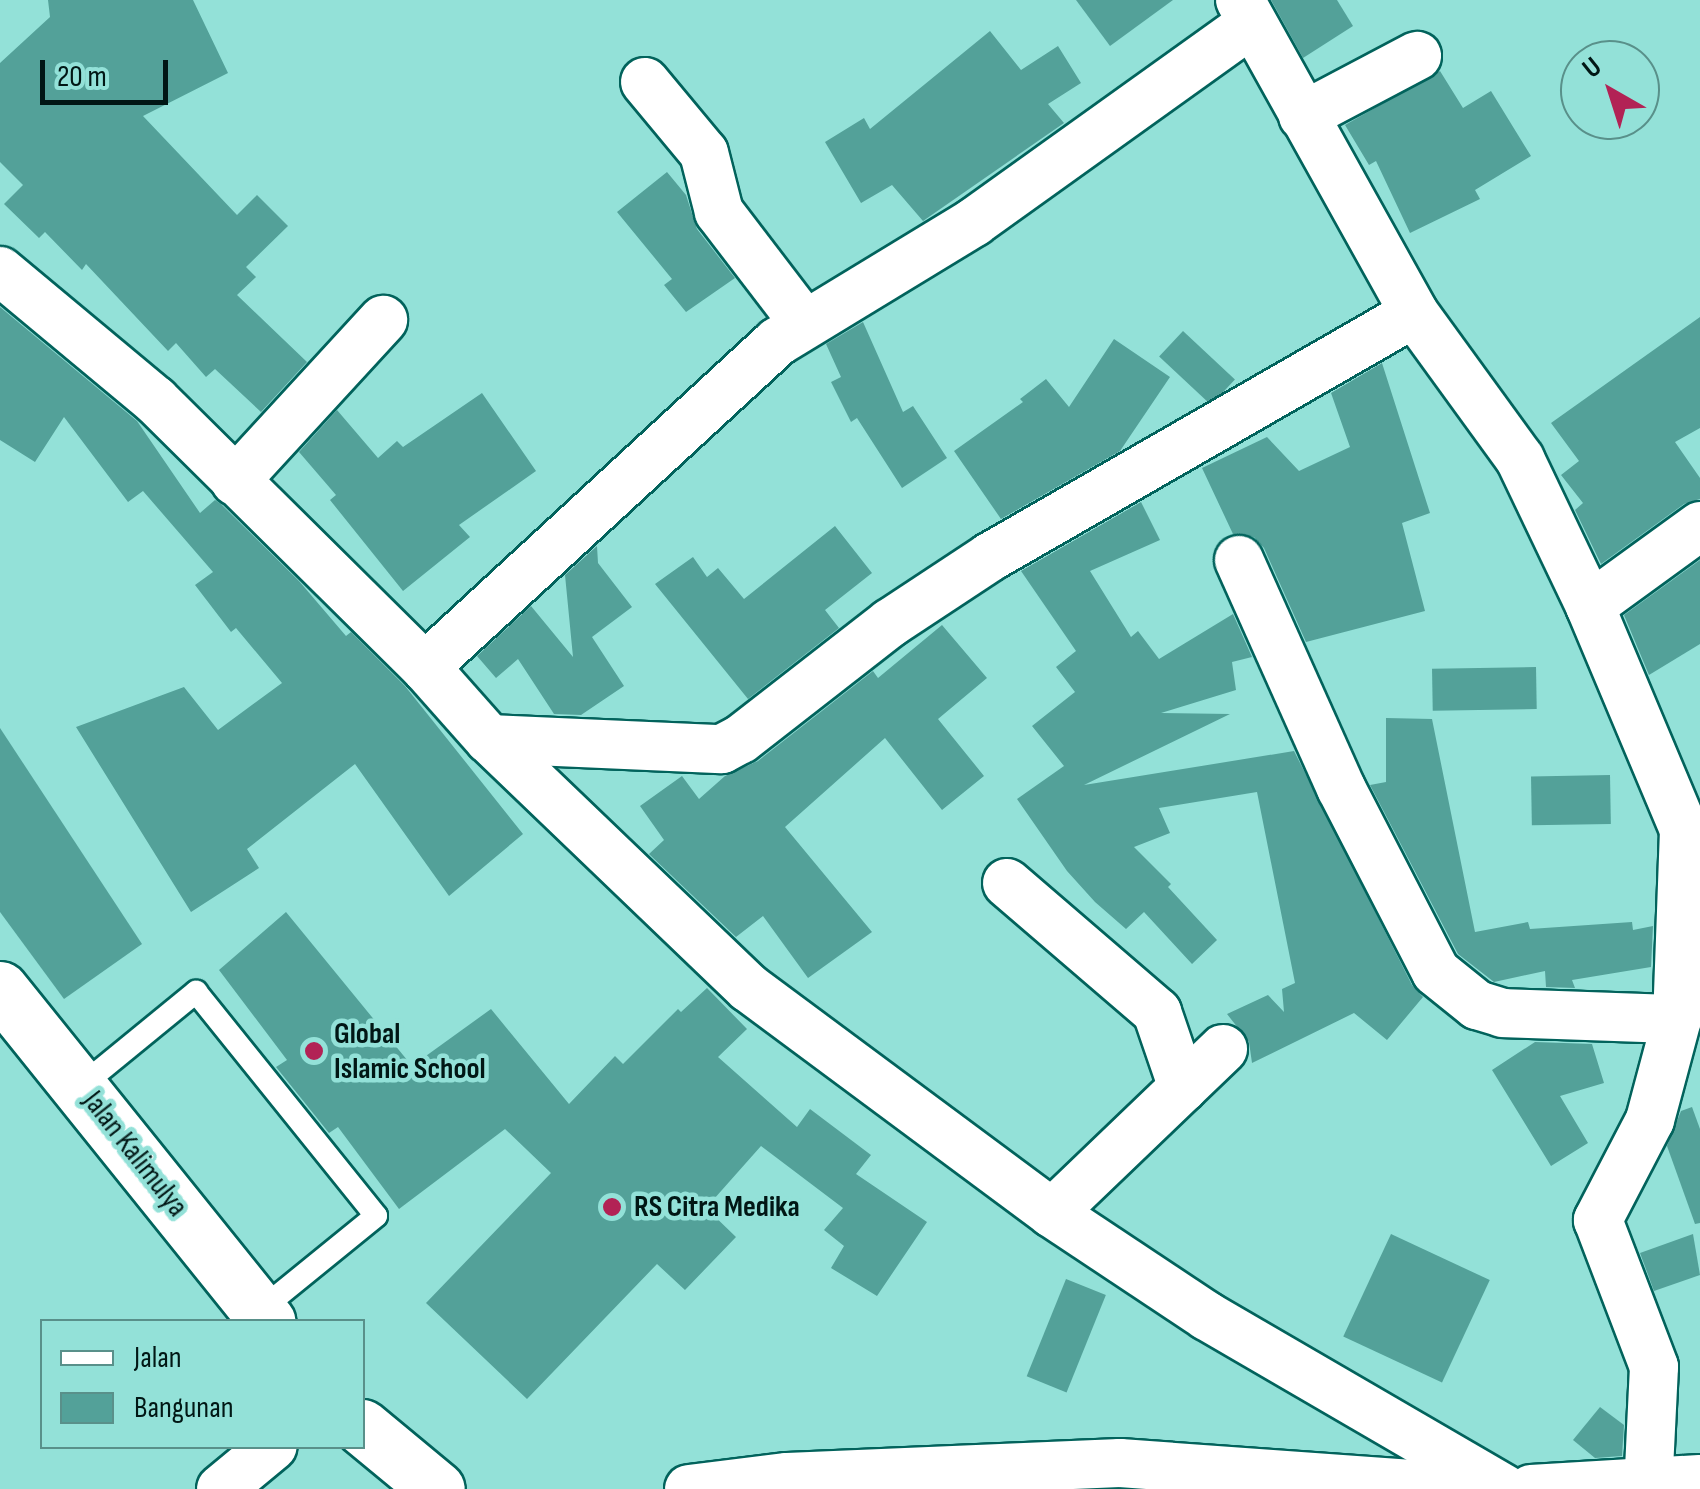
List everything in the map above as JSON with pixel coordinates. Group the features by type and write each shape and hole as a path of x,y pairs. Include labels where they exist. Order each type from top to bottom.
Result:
{"street":[{"path":"425,667 777,342 974,222 1245,12 1414,314 1520,460 1590,606 1684,830 1686,992 1650,1120 1598,1220 1654,1368 1649,1486"},
{"path":"1303,116 1417,56"},
{"path":"644,82 704,154 719,212 804,323"},
{"path":"0,270 155,400 425,667 489,739 748,988 1052,1214 1207,1316 1504,1489"},
{"path":"489,739 722,750 890,623 990,557 1414,314"},
{"path":"235,480 383,320"},
{"path":"1590,606 1700,526"},
{"path":"1240,560 1341,788 1436,972 1478,1005 1502,1013 1686,992"},
{"path":"1006,883 1157,1012 1183,1088"},
{"name":"Jalan Kalimulya","path":"0,989 264,1316"},
{"path":"1052,1214 1224,1050"},
{"path":"365,1429 437,1489"},
{"path":"222,1489 269,1449"},
{"path":"689,1489 786,1477 1120,1463 1482,1489"},
{"path":"1531,1489 1649,1486 1700,1480"}],"lane":[{"path":"81,1086 196,992 376,1216 264,1316"}],"building":[{"path":"48,0 193,0 228,73 143,116 237,215 257,195 288,226 246,267 256,277 237,295 307,362 261,412 215,369 206,377 176,343 168,351 86,264 82,270 45,232 39,238 4,204 23,185 0,162 0,63 50,17"},
{"path":"1076,0 1173,0 1110,46"},
{"path":"1271,0 1337,0 1353,26 1303,58"},
{"path":"990,31 1021,70 1058,46 1081,83 1048,104 1064,123 923,221 892,185 861,203 825,142 864,118 870,129"},
{"path":"1440,71 1463,108 1491,91 1531,156 1475,190 1480,199 1410,233 1376,161 1369,165 1345,125"},
{"path":"667,172 686,195 697,229 735,278 686,312 664,285 672,279 617,212"},
{"path":"0,307 137,421 200,513 215,500 221,504 299,581 346,636 351,632 405,686 523,834 449,896 355,764 247,849 259,868 191,912 76,727 184,687 218,730 282,683 236,628 231,632 195,585 213,572 143,491 128,502 64,417 35,462 0,440"},
{"path":"1700,317 1700,428 1675,442 1700,478 1700,499 1684,504 1601,564 1575,510 1583,503 1561,475 1579,461 1551,423"},
{"path":"863,322 903,412 913,406 947,458 902,488 857,418 851,422 831,382 841,377 826,344"},
{"path":"1183,331 1235,379 1211,405 1159,357"},
{"path":"1114,339 1170,377 1120,451 1001,519 954,451 1023,402 1020,399 1046,379 1069,407"},
{"path":"1382,363 1430,513 1402,523 1425,611 1306,642 1264,548 1254,537 1233,534 1202,468 1267,437 1299,471 1350,447 1331,393"},
{"path":"482,393 536,471 459,525 470,537 403,591 330,500 336,495 299,452 337,410 378,458 397,441 403,447"},
{"path":"1141,502 1160,540 1090,571 1131,637 1138,631 1159,659 1233,614 1252,657 1232,662 1236,690 1161,713 1230,714 1084,785 1294,751 1412,985 1423,997 1387,1040 1354,1013 1252,1063 1249,1042 1227,1014 1268,995 1284,1012 1282,989 1295,983 1257,792 1159,808 1170,833 1134,847 1217,940 1192,964 1144,912 1126,929 1095,902 1067,871 1017,799 1064,766 1032,726 1075,692 1056,667 1076,651 1021,571"},
{"path":"835,526 872,573 825,610 839,628 748,699 655,584 693,557 707,577 718,568 744,599"},
{"path":"597,546 598,563 632,607 592,637 624,686 581,715 554,714 518,659 496,678 477,656 531,606 573,657 565,575"},
{"path":"1700,560 1700,644 1649,675 1624,615"},
{"path":"942,625 987,678 938,719 984,776 942,810 885,738 785,827 872,932 808,978 763,916 736,937 649,854 664,840 640,806 682,776 699,799 725,776 758,761 873,671 878,678"},
{"path":"1536,667 1537,709 1433,711 1432,669"},
{"path":"1386,718 1432,719 1475,932 1528,922 1530,929 1632,922 1633,930 1653,926 1651,967 1572,980 1575,988 1546,987 1545,971 1494,982 1458,954 1370,785 1386,782"},
{"path":"0,728 142,944 64,999 0,912"},
{"path":"1610,775 1611,824 1532,825 1531,776"},
{"path":"286,912 412,1066 491,1009 569,1104 615,1056 623,1064 678,1009 681,1012 707,988 747,1029 718,1057 797,1127 810,1109 871,1155 856,1174 927,1222 877,1296 831,1268 844,1246 824,1230 843,1208 761,1146 706,1208 736,1237 685,1290 657,1264 527,1399 426,1303 551,1173 505,1129 399,1209 338,1127 329,1133 276,1067 287,1060 219,970"},
{"path":"1535,1042 1592,1044 1604,1083 1560,1096 1588,1143 1551,1166 1492,1070"},
{"path":"1692,1107 1700,1129 1700,1223 1695,1224 1667,1146 1681,1111"},
{"path":"1391,1234 1490,1280 1442,1382 1343,1336"},
{"path":"1693,1234 1700,1275 1654,1291 1640,1253"},
{"path":"1066,1279 1106,1295 1067,1392 1027,1376"},
{"path":"1600,1407 1624,1425 1622,1456 1595,1458 1573,1440"}],"place":[{"name":"Global Islamic School","path":"314,1051"},
{"name":"RS Citra Medika","path":"612,1207"}]}
